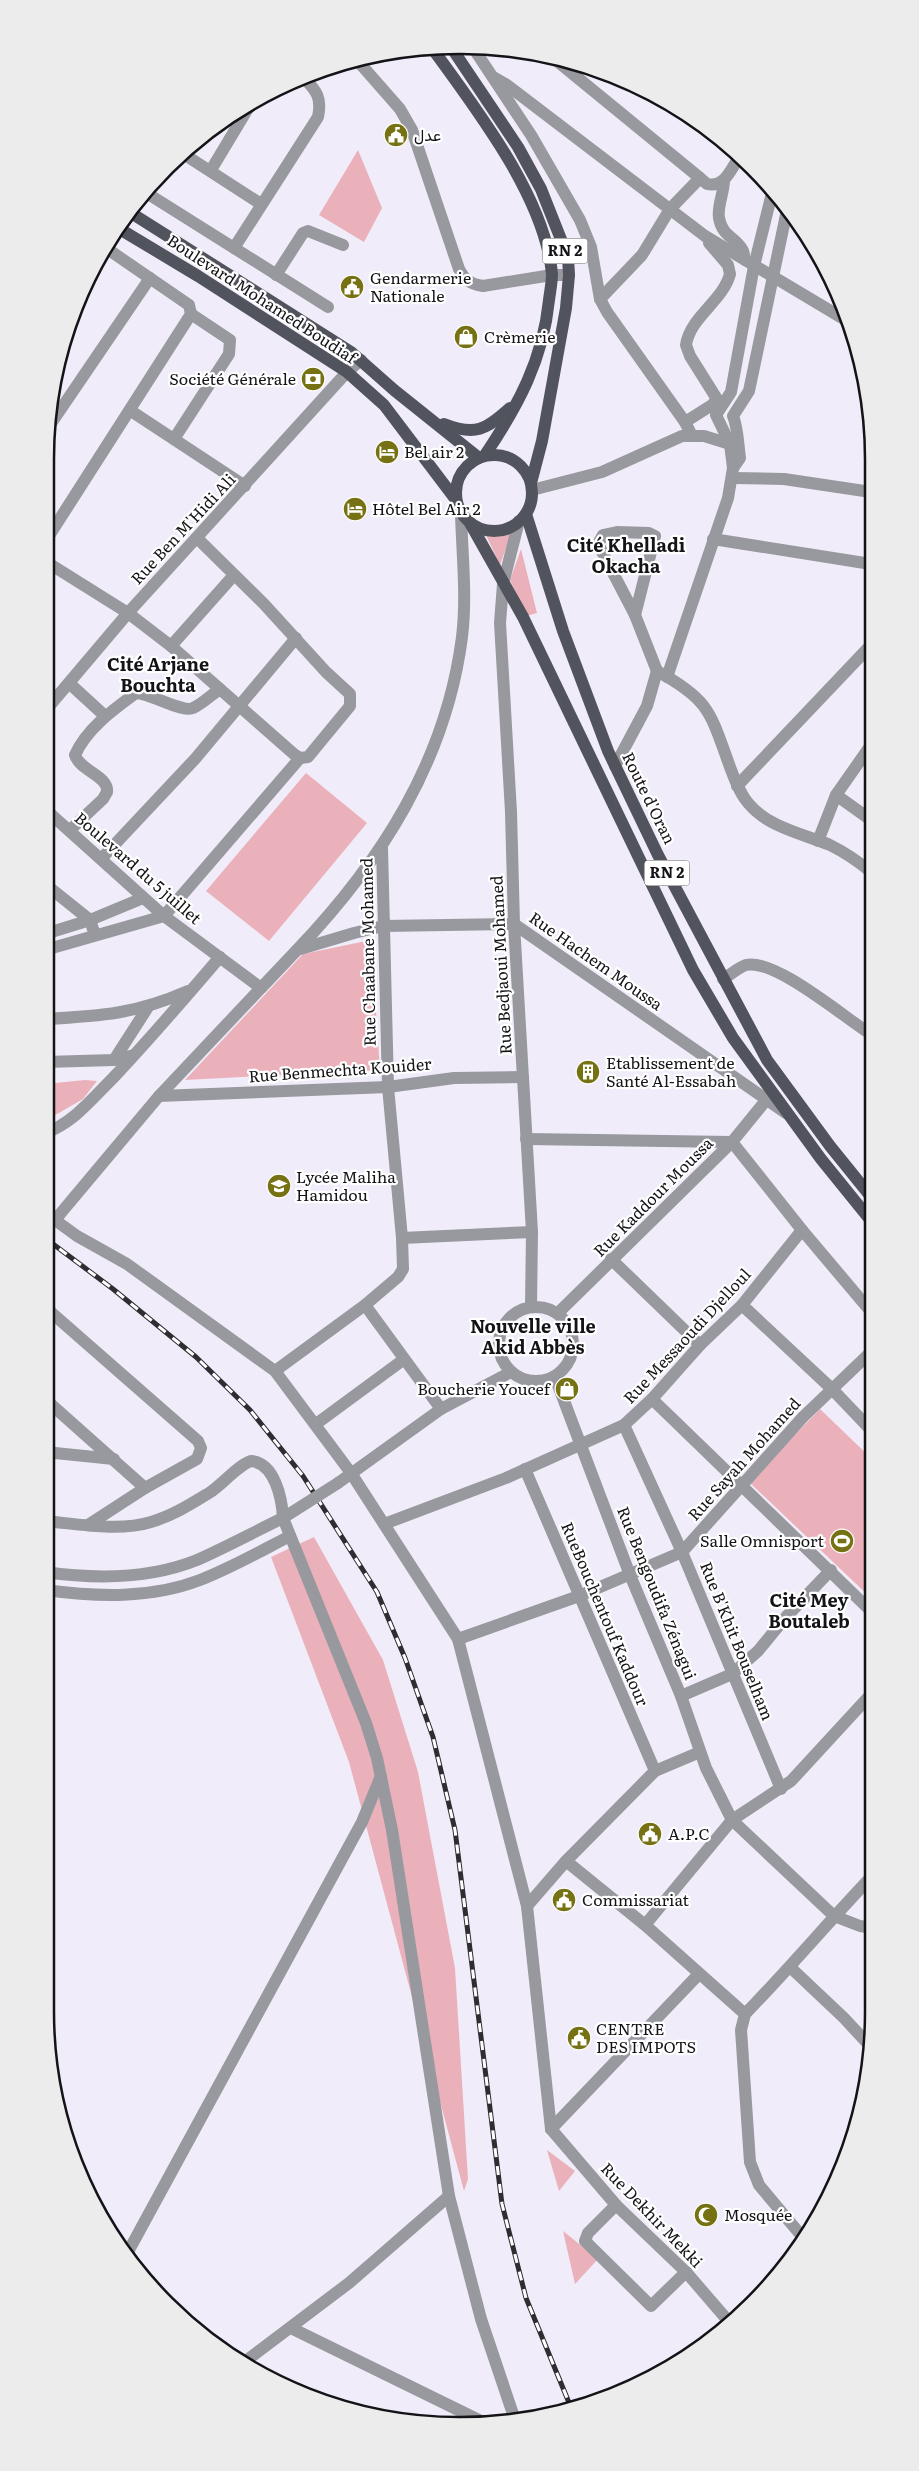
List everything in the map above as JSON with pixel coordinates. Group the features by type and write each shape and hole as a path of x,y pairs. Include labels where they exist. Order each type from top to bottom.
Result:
{"main road":[{"name":"RN 2","path":"456,54 518,148 541,189 568,257 569,276 566,308 532,486"},
{"name":"RN 2","path":"437,55 493,135 530,200 545,238 552,275 547,324 533,371 521,398 482,457"},
{"name":"Boulevard Mohamed Boudiaf","path":"135,216 276,303 361,360 394,390 482,457"},
{"name":"Boulevard Mohamed Boudiaf","path":"124,231 198,276 347,372 384,405 456,500"},
{"path":"435,421 463,431 480,430 500,418 521,398"},
{"path":"504,456 514,460 522,466 532,486 532,500 523,518 503,530 480,529 470,523 461,512 456,500 458,479 470,463 482,457 504,456"},
{"name":"Route d'Oran","path":"523,518 563,631 615,766 658,855 767,1060 865,1184"},
{"name":"RN 2","path":"470,523 502,584 523,617 693,970 733,1038 821,1159 865,1213"}],"street":[{"path":"477,55 531,135 580,220 592,247 600,299 647,370 685,422 698,436"},
{"path":"362,66 400,110 412,130 459,269 465,280 473,285 483,286 552,275 569,276"},
{"path":"566,68 700,178 710,185 724,180"},
{"path":"490,76 507,85 702,234 772,278 839,316"},
{"path":"234,248 260,204 318,117 321,102 317,91 309,83"},
{"path":"211,170 243,116"},
{"path":"189,157 260,204"},
{"path":"736,163 724,180 724,193 719,208 719,218 724,230 743,249 750,263"},
{"path":"600,299 642,255 670,209 700,178"},
{"path":"151,196 328,307"},
{"path":"698,436 716,415 731,392 750,263 770,198"},
{"path":"733,416 749,391 785,218"},
{"path":"276,275 303,233 308,231 343,245"},
{"path":"685,422 717,399 690,356 686,344 694,327 723,290 730,274 728,265 702,234"},
{"path":"111,252 189,305 191,314 230,340 229,354 174,440"},
{"path":"56,415 150,278"},
{"path":"54,528 191,314"},
{"name":"Rue Ben M'Hidi Ali","path":"54,701 128,613 347,372 361,360"},
{"path":"130,411 244,486"},
{"path":"716,415 733,416"},
{"path":"716,415 733,439"},
{"path":"615,766 662,674 728,498 733,473 733,439 737,425 733,416"},
{"path":"532,486 602,472 675,438 698,436 733,439"},
{"path":"733,473 865,491"},
{"path":"461,512 464,593 462,637 450,701 424,769 403,814 382,848 327,919 159,1096 55,1220 77,1236 127,1264 275,1370 352,1473 458,1639 528,1906 550,2129"},
{"name":"Rue Bedjaoui Mohamed","path":"523,518 502,584 500,623 512,812 514,924 532,1232 531,1307"},
{"path":"635,615 654,536 641,533 603,535 598,544 600,551 635,615 662,674 684,686 704,704 720,737 737,786 747,803 758,814 832,846 865,867"},
{"path":"54,947 164,916 300,758 308,757 350,706 352,700 350,694 326,672 296,638 197,538"},
{"path":"713,539 865,563"},
{"path":"54,567 128,613 171,646 300,758"},
{"path":"171,646 234,575"},
{"path":"101,859 195,760 296,638"},
{"path":"737,786 865,652"},
{"path":"69,684 104,716"},
{"path":"70,830 104,799 107,792 104,782 81,765 76,755 78,748 104,716 136,693 162,699 182,710 192,709 220,689"},
{"path":"818,841 836,795 865,762"},
{"path":"836,795 865,816"},
{"name":"Boulevard du 5 juillet","path":"54,817 164,916 261,988"},
{"name":"Rue Chaabane Mohamed","path":"275,1370 365,1305 401,1274 403,1265 388,1087 382,848"},
{"path":"54,891 90,920 95,935"},
{"path":"54,931 90,920 143,898"},
{"name":"Rue Hachem Moussa","path":"297,950 383,926 514,924 790,1116"},
{"path":"54,1129 60,1127 85,1107 134,1055 220,957"},
{"path":"724,979 746,965 760,965 794,982 865,1030"},
{"path":"54,1018 112,1015 148,1007 191,990"},
{"path":"114,1060 148,1007"},
{"path":"54,1062 114,1060 134,1055"},
{"name":"Rue Benmechta Kouider","path":"159,1096 388,1087 454,1078 523,1077"},
{"name":"Rue Kaddour Moussa","path":"558,1313 732,1142 767,1100"},
{"path":"526,1139 732,1142 865,1305"},
{"name":"Rue Messaoudi Djelloul","path":"384,1524 525,1469 624,1424 652,1399 700,1344 742,1305 802,1230"},
{"path":"402,1238 532,1232"},
{"path":"612,1259 700,1344"},
{"path":"365,1305 403,1360 441,1409"},
{"path":"742,1305 832,1389 865,1424"},
{"path":"531,1307 545,1307 558,1313 572,1331 574,1343 570,1360 565,1369 555,1377 542,1382 530,1382 511,1372 500,1353 499,1340 503,1327 511,1316 531,1307"},
{"path":"54,1315 200,1444 200,1453 197,1459 145,1488 88,1525"},
{"name":"Rue Sayah Mohamed","path":"458,1639 579,1596 682,1552 742,1484 865,1357"},
{"path":"316,1424 403,1360"},
{"path":"54,1574 69,1576 113,1576 160,1570 196,1560 283,1518 352,1473 441,1409 511,1372"},
{"name":"Rue Bengoudifa Zénagui","path":"555,1377 630,1575 681,1696 700,1752 732,1820"},
{"path":"652,1399 865,1605"},
{"path":"54,1412 114,1459 145,1488"},
{"name":"Rue B'Khit Bouselham","path":"624,1424 682,1552 781,1789"},
{"path":"54,1453 114,1459"},
{"path":"54,1522 130,1526 150,1523 222,1486 251,1461 258,1463 267,1471 280,1492 283,1518 366,1722 381,1776 394,1838 449,2196 481,2319 513,2414"},
{"name":"RueBouchentouf Kaddour","path":"525,1469 655,1771"},
{"path":"54,1591 114,1595 164,1590 200,1580 290,1536"},
{"path":"681,1696 732,1674 758,1650 786,1617 831,1570"},
{"path":"113,1576 114,1595"},
{"path":"645,1925 732,1820 781,1789 865,1700"},
{"path":"528,1906 566,1862 655,1771 700,1752"},
{"path":"130,2248 362,1822 381,1776"},
{"path":"732,1820 834,1916 865,1927"},
{"path":"566,1862 645,1925 698,1975 745,2014"},
{"path":"799,2233 759,2185 750,2162 741,2030 745,2014 790,1968 834,1916 865,1883"},
{"path":"790,1968 844,2018 864,2039"},
{"path":"550,2129 698,1975"},
{"name":"Rue Dekhir Mekki","path":"550,2129 616,2206 686,2272 726,2318"},
{"path":"250,2359 349,2283 449,2196"},
{"path":"616,2206 588,2233 585,2241 651,2306 686,2272"},
{"path":"291,2328 472,2417"}],"shaded area":[{"path":"358,150 382,208 364,242 319,215"},
{"path":"514,525 500,565 485,533 504,531"},
{"path":"521,549 537,613 526,616 510,580"},
{"path":"306,773 367,823 269,941 206,891"},
{"path":"371,940 380,1070 185,1080 303,954"},
{"path":"85,1080 97,1081 83,1099 54,1116 54,1083"},
{"name":"Salle Omnisport","path":"820,1409 865,1452 865,1592 749,1482"},
{"path":"314,1537 383,1660 418,1772 455,1968 468,2179 464,2191 349,1762 271,1557"},
{"path":"547,2150 575,2171 559,2191"},
{"path":"563,2231 598,2259 575,2284"}],"railway":[{"path":"54,1245 113,1289 196,1357 250,1410 303,1476 377,1592 405,1658 433,1737 455,1830 502,2204 526,2298 569,2402"}],"place":[{"name":"عدل","path":"396,135"},
{"name":"Gendarmerie Nationale","path":"352,287"},
{"name":"Crèmerie","path":"466,337"},
{"name":"Société Générale","path":"313,379"},
{"name":"Bel air 2","path":"387,452"},
{"name":"Hôtel Bel Air 2","path":"355,509"},
{"name":"Etablissement de Santé Al-Essabah","path":"588,1072"},
{"name":"Lycée Maliha Hamidou","path":"279,1186"},
{"name":"Boucherie Youcef","path":"567,1389"},
{"name":"Salle Omnisport","path":"842,1541"},
{"name":"A.P.C","path":"650,1834"},
{"name":"Commissariat","path":"564,1900"},
{"name":"CENTRE DES IMPOTS","path":"579,2038"},
{"name":"Mosquée","path":"706,2215"}],"district":[{"name":"Cité Khelladi Okacha","path":"626,556"},
{"name":"Cité Arjane Bouchta","path":"158,675"},
{"name":"Nouvelle ville Akid Abbès","path":"533,1337"},
{"name":"Cité Mey Boutaleb","path":"809,1611"}]}
